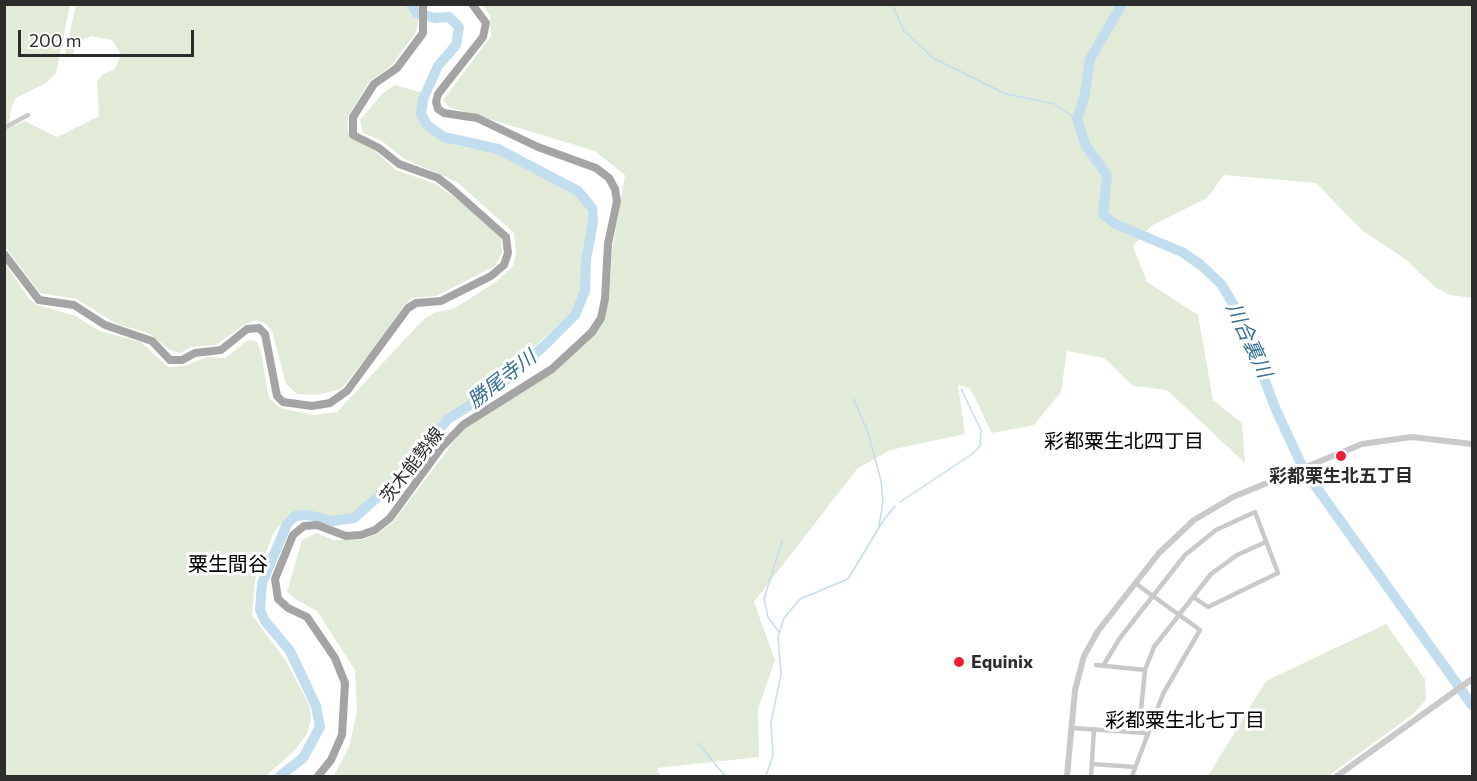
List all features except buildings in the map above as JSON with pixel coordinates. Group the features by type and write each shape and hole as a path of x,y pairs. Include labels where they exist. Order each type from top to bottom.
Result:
{"main road":[{"path":"4,254 39,300 74,305 105,325 152,341 170,360 182,360 195,353 221,350 247,329 259,328 265,334 277,396 283,402 312,406 330,403 347,391 408,309 416,303 441,301 491,276 504,265 508,253 506,237 438,178 399,164 379,147 354,135 353,117 374,84 397,68 423,33 423,4"},
{"name":"茨木能勢線","path":"318,777 332,760 342,735 345,683 335,658 307,617 288,608 278,599 275,579 293,535 304,526 317,525 346,536 361,535 375,530 390,518 441,448 463,424 552,369 592,332 601,318 605,299 608,244 616,201 615,189 609,178 596,168 538,147 477,118 444,113 438,109 436,102 438,94 483,37 486,23 472,4"}],"street":[{"path":"4,128 27,116"},
{"path":"1067,777 1075,690 1084,656 1098,631 1159,553 1194,520 1224,501 1362,444 1394,437 1412,437 1473,444"},
{"path":"1103,666 1111,650 1190,549 1233,521 1255,512 1278,573 1208,607 1193,597"},
{"path":"1156,715 1141,710 1145,670 1154,647 1210,574 1224,563 1266,542"},
{"path":"1132,777 1145,744 1146,734 1163,694 1200,630 1135,583"},
{"path":"1096,665 1145,670"},
{"path":"1337,777 1473,679"},
{"path":"1072,728 1146,734"},
{"path":"1091,777 1094,729"},
{"path":"1092,764 1135,768"}],"green space":[{"path":"406,4 411,16 419,18 416,32 392,65 370,81 348,116 347,128 350,137 376,152 396,170 436,184 491,225 501,238 502,253 495,266 436,296 413,298 404,305 378,344 341,389 317,395 297,394 286,384 272,331 266,324 256,320 245,324 216,345 191,347 180,353 170,350 148,333 117,324 76,299 40,293 5,247 5,130 25,121 57,137 99,116 97,82 103,74 115,69 121,54 112,40 91,36 77,43 72,56 65,53 76,5"},
{"path":"5,5 70,5 56,73 46,83 16,98 11,108 9,123 5,125"},
{"path":"483,5 1472,5 1472,298 1450,295 1435,287 1404,258 1363,231 1316,183 1224,175 1207,198 1151,226 1133,246 1147,282 1198,315 1213,400 1242,423 1245,463 1167,390 1133,386 1104,358 1067,351 1061,392 1034,425 992,433 970,388 958,385 965,434 890,450 857,469 754,602 775,660 758,709 759,757 657,768 660,776 334,776 349,747 357,711 355,670 317,611 287,592 302,540 317,533 333,540 362,540 378,534 394,521 465,427 555,372 595,333 605,318 609,299 612,252 625,175 595,151 449,107 443,100 491,36 490,16"},
{"path":"395,85 424,93 420,102 419,119 435,137 459,146 497,153 568,189 585,203 588,222 581,260 581,289 570,313 492,388 444,416 392,480 352,516 333,516 308,511 291,513 274,532 255,580 252,615 286,661 310,707 311,720 307,734 295,750 266,776 5,776 5,263 29,299 38,305 76,316 99,331 141,342 168,367 185,366 206,357 225,358 248,340 253,340 258,343 261,352 269,398 280,408 313,415 337,412 424,319 436,312 453,309 496,282 513,266 516,253 514,233 457,182 403,158 382,141 363,133 360,120 383,93"},
{"path":"1386,624 1425,679 1426,700 1412,715 1328,776 1208,776 1266,681"}],"waterway":[{"name":"勝尾寺川","path":"280,776 303,758 320,727 316,706 290,651 265,621 260,610 262,583 287,524 295,516 308,515 333,521 354,518 397,480 448,419 496,389 545,345 575,315 585,291 586,259 593,222 592,208 578,191 498,149 444,137 427,125 421,114 423,99 438,66 456,45 459,27 449,17 435,18 416,13 411,4"},
{"path":"892,4 904,31 933,58 1006,94 1055,104 1077,120"},
{"name":"川合裏川","path":"1122,4 1090,59 1084,98 1077,119 1086,146 1107,175 1103,214 1115,224 1182,252 1201,265 1222,285 1242,320 1276,410 1304,470 1472,705"},
{"path":"900,502 972,454 980,446 981,430 961,389"},
{"path":"853,398 868,432 881,481 883,501 879,526"},
{"path":"766,776 773,755 771,722 781,675 778,637 784,618 800,599 848,579 883,521 895,506"},
{"path":"779,632 768,617 764,599 782,541"},
{"path":"698,743 725,776"}],"place":[{"name":"彩都栗生北五丁目","path":"1341,456"},
{"name":"Equinix","path":"959,662"}],"district":[{"name":"彩都粟生北四丁目","path":"1124,441"},
{"name":"粟生間谷","path":"228,564"},
{"name":"彩都粟生北七丁目","path":"1185,720"}]}
